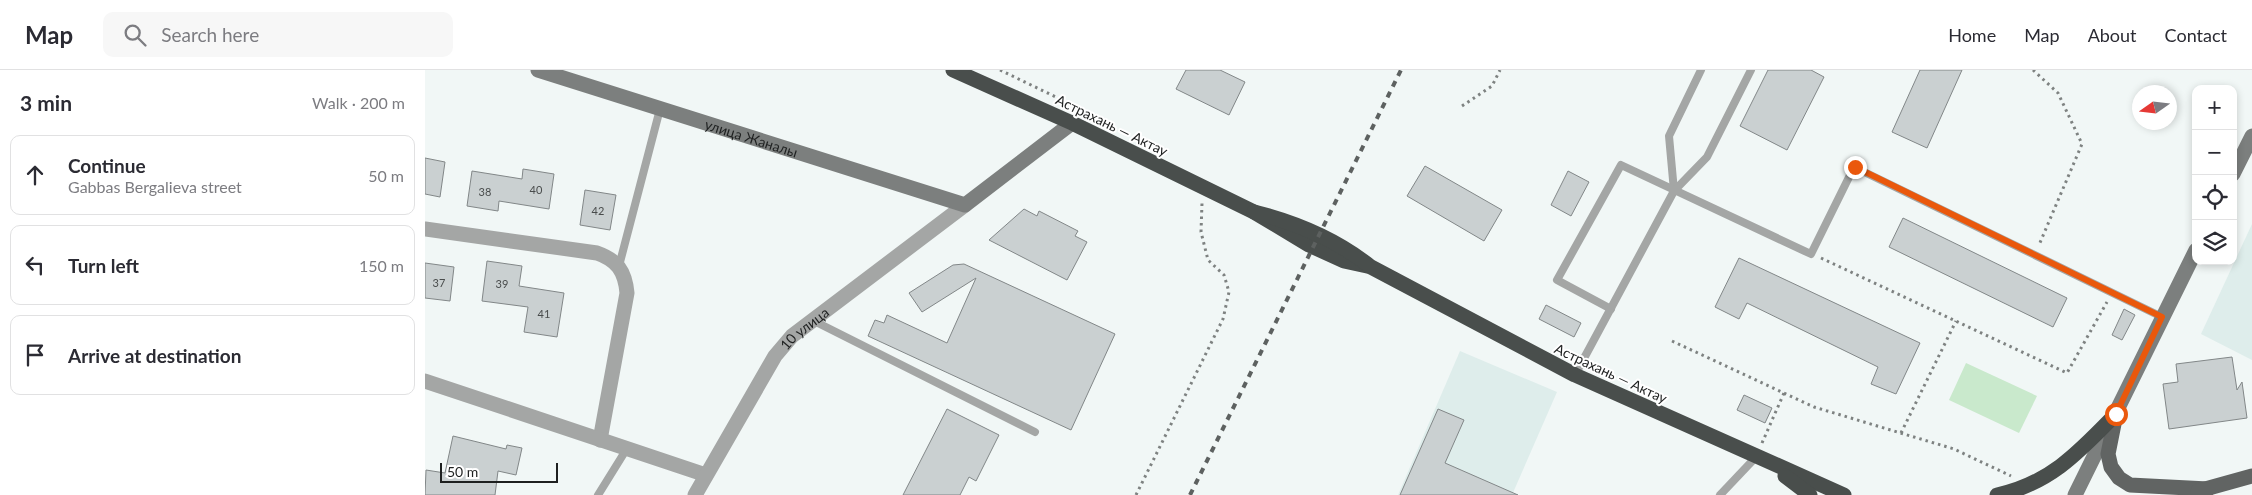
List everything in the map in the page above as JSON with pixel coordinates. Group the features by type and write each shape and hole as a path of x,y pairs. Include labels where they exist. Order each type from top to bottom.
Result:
{"highway":[{"name":"Астрахань — Актау","path":"953,70 1072,123 1255,212 1287,220 1317,233 1349,250 1371,267 1575,376 1844,495"},
{"path":"1997,495 2053,473 2073,457 2116,414"},
{"path":"1762,460 1810,495"}],"main road":[{"path":"2116,414 2107,454 2111,467 2119,478 2130,485 2207,488"},
{"path":"2185,495 2252,476"}],"street":[{"name":"улица Жаналы","path":"538,70 965,205"},
{"path":"965,205 1072,123"},
{"path":"2237,166 2252,136"},
{"name":"10 улица","path":"695,495 775,356 793,336 965,205"},
{"path":"425,229 597,253 609,258 619,266 625,279 627,293 600,440"},
{"path":"2075,495 2192,258"},
{"path":"425,381 625,450 706,475"}],"lane":[{"path":"1674,191 1669,136 1701,70"},
{"path":"1575,376 1674,191 1707,157 1751,70"},
{"path":"619,266 660,109"},
{"path":"1611,309 1557,280 1621,165 1811,254 1855,167 2162,317"},
{"path":"812,320 1035,432"},
{"path":"598,495 625,450"},
{"path":"1720,495 1762,460"}],"path":[{"path":"1462,106 1492,86 1500,70"},
{"path":"2033,70 2058,93 2082,144 2035,255"},
{"path":"1136,495 1223,318 1229,292 1223,275 1208,260 1201,232 1203,188"},
{"path":"1811,254 2067,373 2112,293"},
{"path":"1901,433 1956,321"},
{"path":"1671,341 1814,407 1954,449 2029,484"},
{"path":"1762,460 1784,393"}],"shaded area":[{"path":"2252,224 2252,360 2201,334 2233,265 2237,265 2237,256"},
{"path":"1460,351 1557,392 1512,495 1398,495"}],"green space":[{"path":"1966,363 2037,396 2019,433 1949,400"}],"building":[{"path":"1186,70 1220,70 1245,82 1229,115 1176,89"},
{"path":"1768,70 1811,70 1824,77 1787,150 1740,126"},
{"path":"1920,70 1962,70 1927,148 1892,132"},
{"path":"425,158 445,162 440,197 425,194"},
{"path":"1425,166 1502,210 1484,241 1407,196"},
{"path":"523,169 554,174 549,209 499,201 498,211 467,206 472,171 522,179"},
{"path":"1568,171 1589,182 1571,216 1551,205"},
{"path":"585,190 616,195 610,230 580,225"},
{"path":"1024,209 1037,216 1039,211 1078,231 1075,236 1087,242 1067,280 989,240"},
{"path":"1903,218 2067,298 2053,327 1889,247"},
{"path":"1739,258 1920,343 1896,394 1871,384 1878,367 1747,303 1739,319 1715,307"},
{"path":"487,261 522,266 519,286 564,293 557,337 524,332 528,307 482,301"},
{"path":"425,263 454,267 450,301 425,298"},
{"path":"964,264 1115,334 1071,430 868,336 875,320 884,323 887,315 947,343 976,278 922,312 909,293 953,265"},
{"path":"1546,305 1581,323 1574,337 1539,319"},
{"path":"2124,309 2135,315 2122,340 2112,335"},
{"path":"2232,357 2237,390 2242,382 2247,418 2169,429 2163,384 2178,382 2176,364"},
{"path":"1744,395 1772,408 1765,423 1737,410"},
{"path":"947,409 999,435 976,481 969,477 960,495 903,495"},
{"path":"1438,409 1464,420 1445,463 1518,495 1400,495"},
{"path":"453,436 506,449 507,445 522,448 516,475 498,471 495,495 425,495 426,470 445,473"}],"railway":[{"path":"1190,495 1401,70"}],"route":[{"path":"1855,167 2162,317 2116,414"}]}
